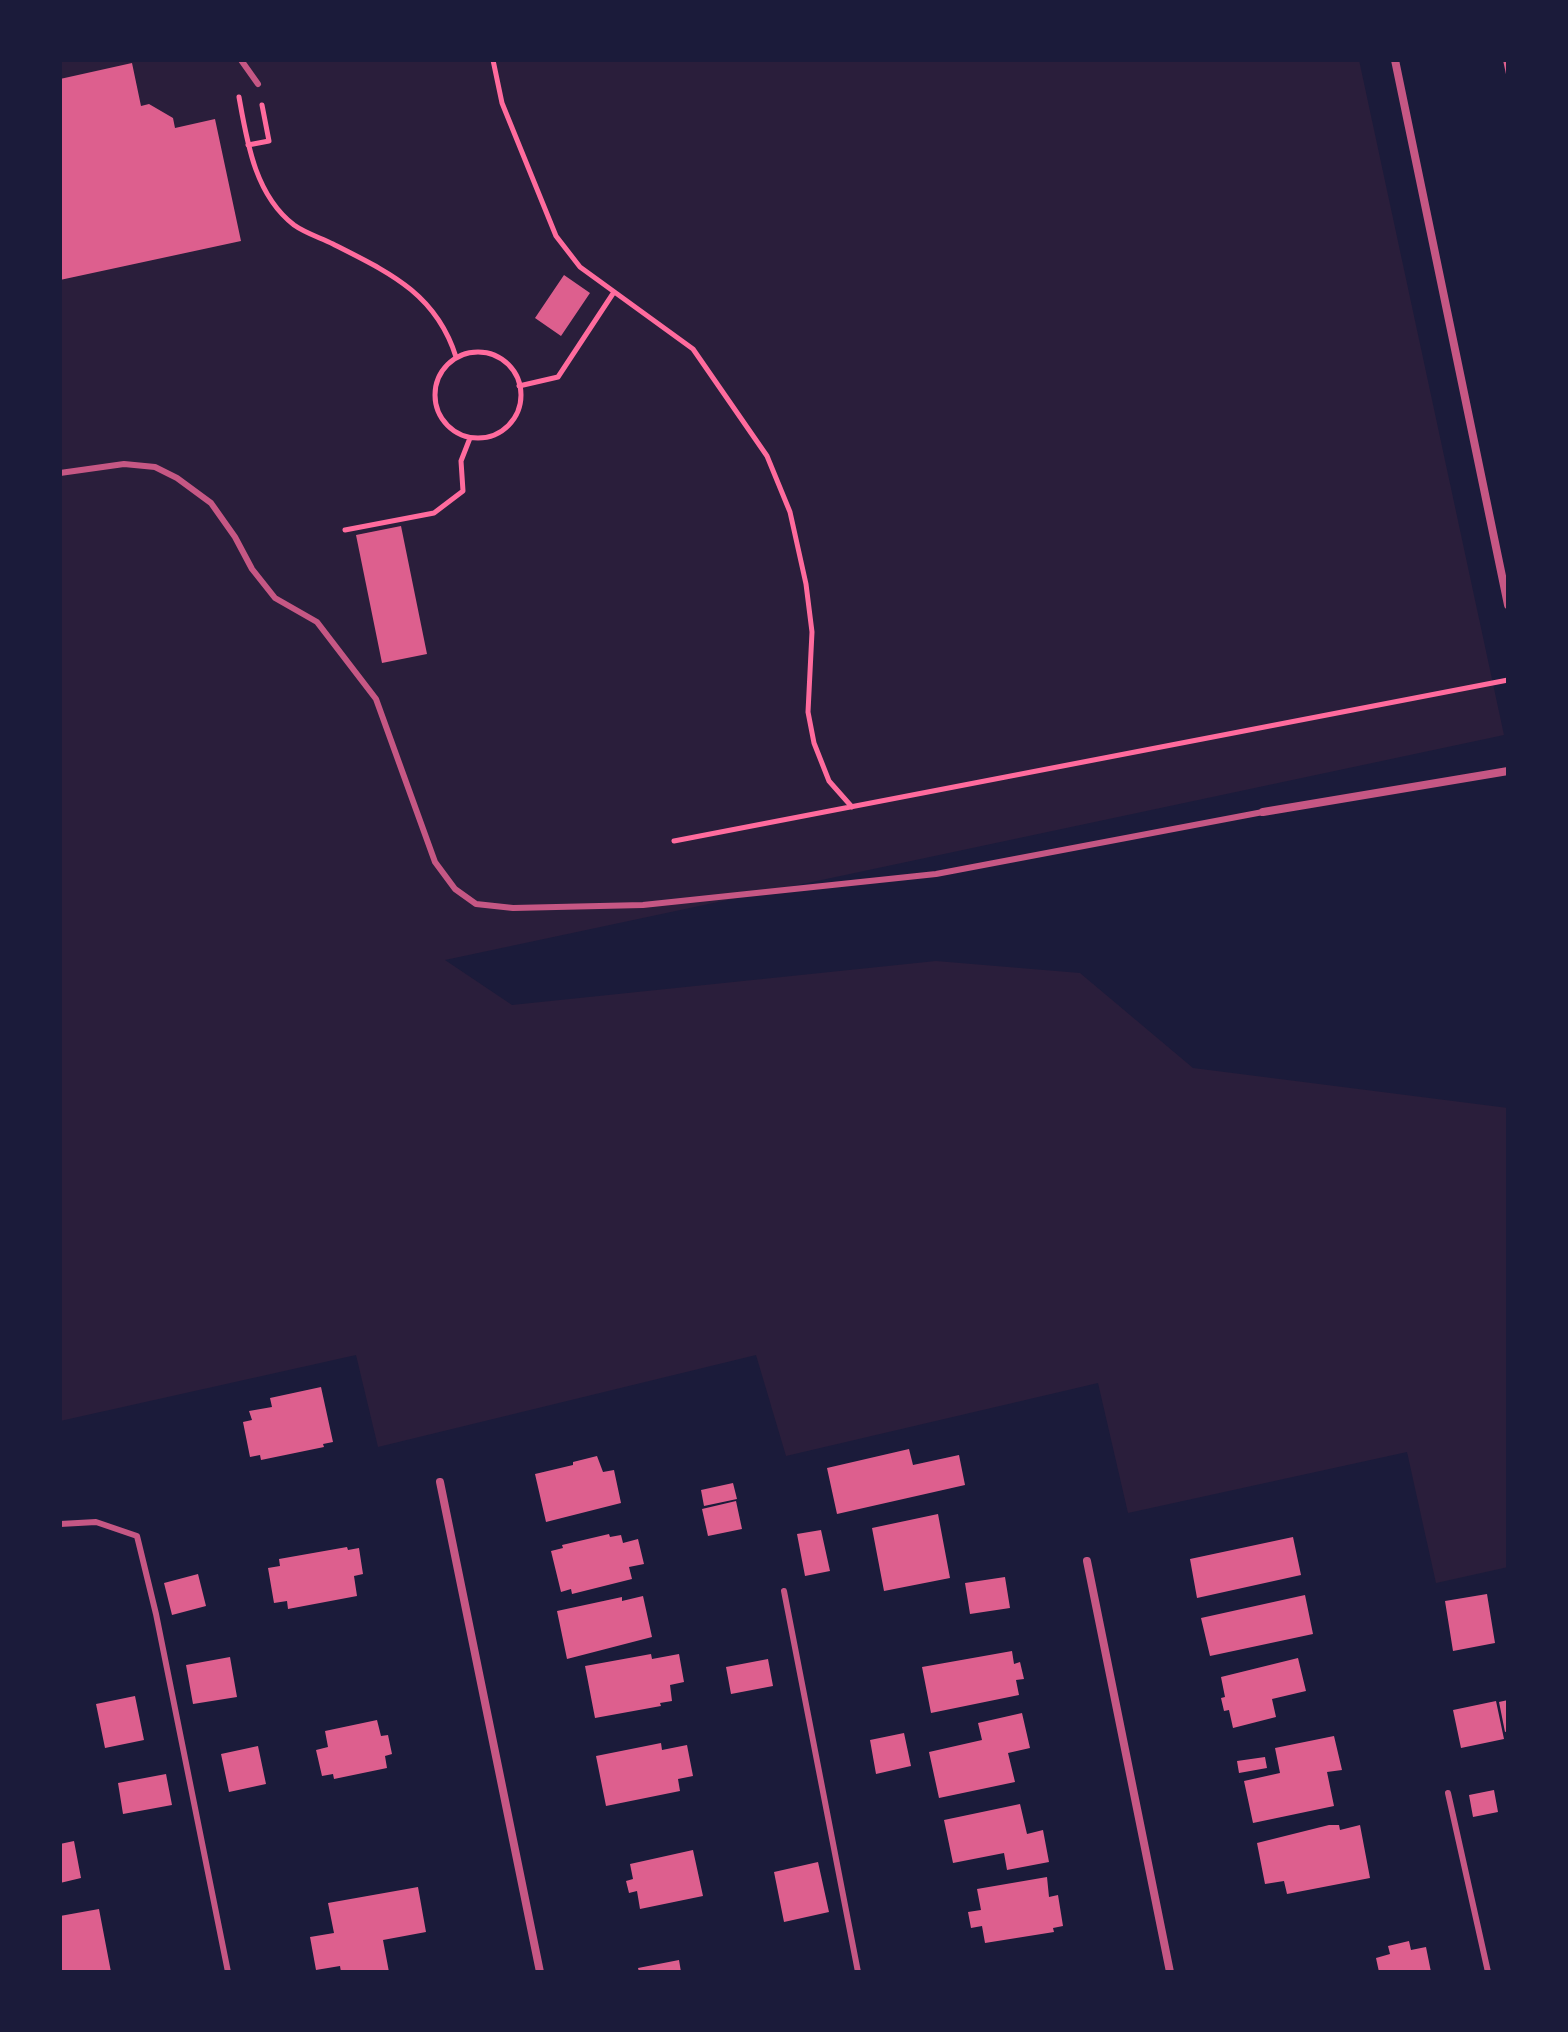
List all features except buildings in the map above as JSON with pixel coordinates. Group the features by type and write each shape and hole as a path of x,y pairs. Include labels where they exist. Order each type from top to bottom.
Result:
{"street":[{"path":"1395,60 1508,605"},
{"path":"1263,812 1508,771"},
{"path":"440,1482 540,1972"},
{"path":"1087,1561 1170,1972"}],"lane":[{"path":"241,60 258,84"},
{"path":"60,473 124,464 155,467 177,478 211,503 235,537 252,569 275,598 317,622 376,699 435,862 455,889 476,904 513,908 643,905 936,874 1263,812"},
{"path":"60,1524 96,1522 137,1536 156,1614 228,1972"},
{"path":"784,1591 858,1972"},
{"path":"1448,1793 1488,1972"}],"path":[{"path":"493,60 502,103 556,236 580,267 693,349 767,456 790,512 806,584 812,632 808,712 814,743 829,781 852,807"},
{"path":"248,146 269,141 258,84"},
{"path":"237,85 248,146 260,180 275,204 295,225 396,276 436,314 450,338 456,357"},
{"path":"519,386 558,377 614,292"},
{"path":"470,352 485,352 499,357 511,367 519,386 519,409 511,422 500,432 486,437 470,438 456,432 445,423 437,410 434,395 437,380 445,367 456,357 470,352"},
{"path":"345,530 434,513 463,491 461,461 470,438"},
{"path":"674,841 1508,680"}],"shaded area":[{"path":"60,60 1359,60 1504,735 445,960 512,1005 936,961 1080,973 1193,1068 1508,1108 1508,1567 1436,1583 1407,1452 1128,1513 1098,1383 786,1456 756,1355 378,1447 356,1355 60,1421"}]}
